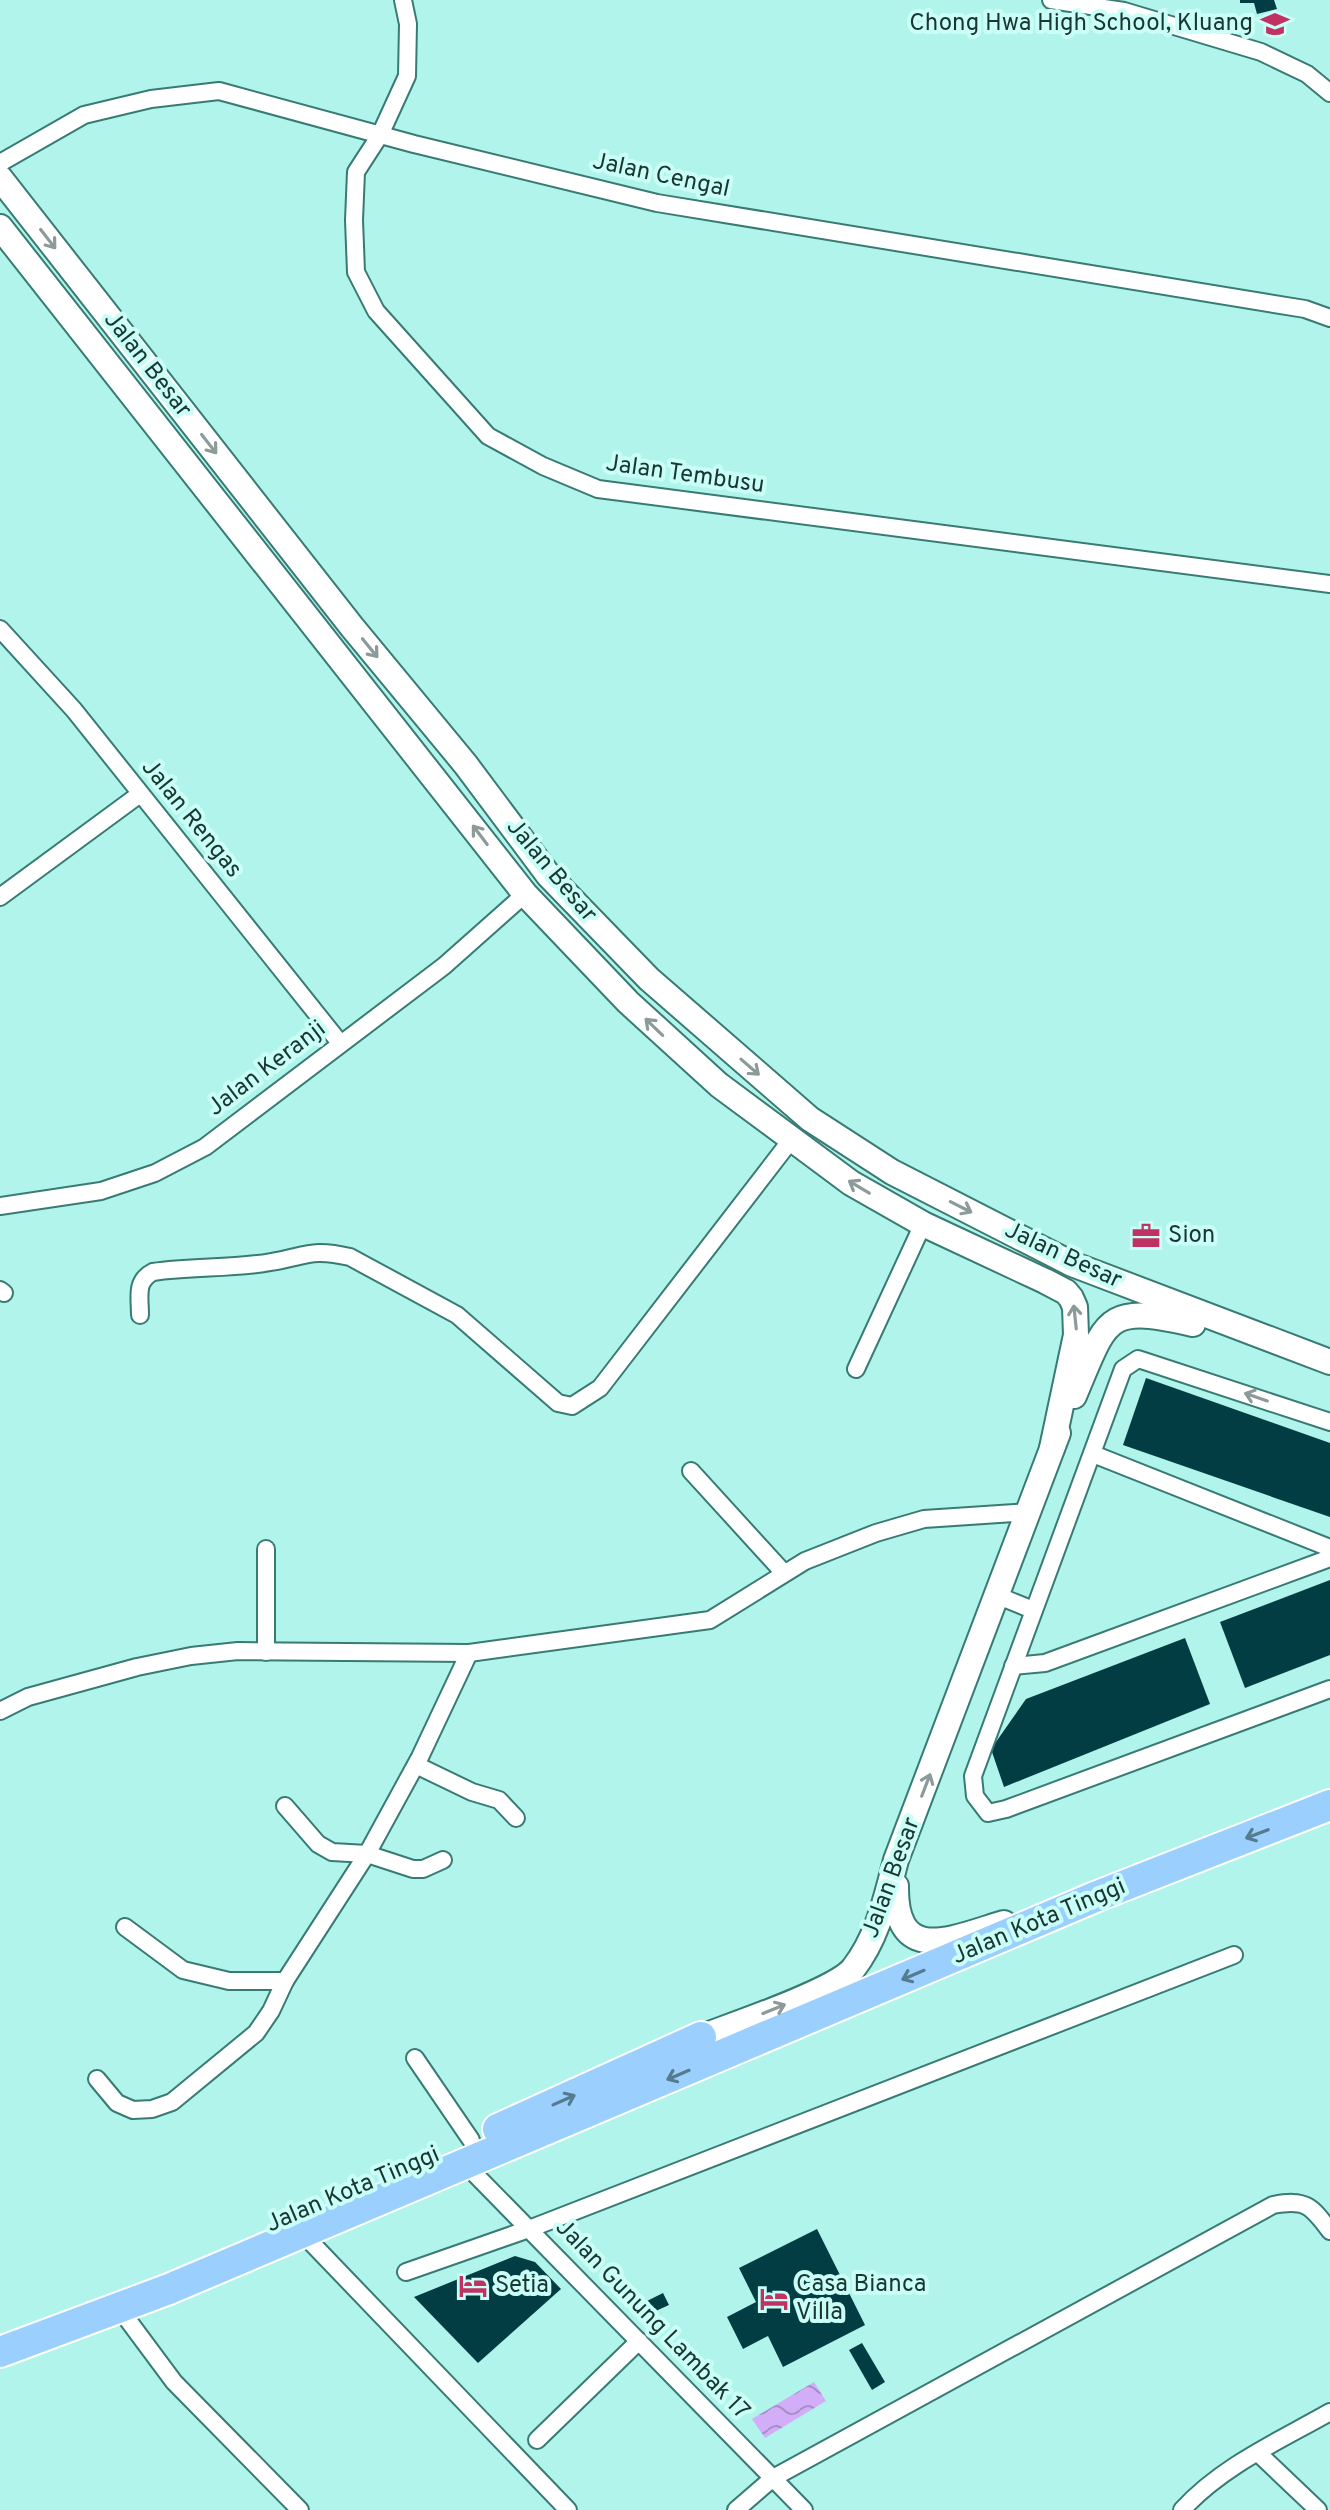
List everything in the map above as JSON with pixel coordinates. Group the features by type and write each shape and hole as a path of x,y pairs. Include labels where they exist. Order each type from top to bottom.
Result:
{"highway":[{"name":"Jalan Kota Tinggi","path":"0,2332 750,2045 1095,1897 1330,1805"},
{"name":"Jalan Kota Tinggi","path":"468,2152 701,2037"},
{"path":"0,2352 119,2308 302,2233 468,2152"}],"main road":[{"name":"Jalan Besar","path":"0,178 352,627 466,765 549,876 649,979 810,1119 892,1172 1072,1264 1330,1362"},
{"name":"Jalan Besar","path":"0,227 525,894 658,1032 719,1085 851,1183 923,1224 1066,1292 1075,1307 1076,1335 1052,1448"},
{"name":"Jalan Besar","path":"701,2037 820,1990 850,1972 867,1948 881,1916 896,1860 996,1595 1052,1448 1100,1336 1119,1319 1134,1314 1154,1315 1282,1346"},
{"path":"896,1860 896,1907 909,1935 921,1941 950,1939 1095,1897"}],"street":[{"name":"Jalan Tembusu","path":"403,0 408,24 407,76 380,135 356,172 356,272 376,311 488,436 543,466 598,489 1330,584"},
{"path":"1051,0 1124,11 1261,52 1307,74 1330,93"},
{"name":"Jalan Cengal","path":"0,163 84,115 151,99 219,91 380,135 657,203 1305,309 1330,318"},
{"name":"Jalan Rengas","path":"0,629 74,710 340,1043"},
{"path":"0,897 140,794"},
{"name":"Jalan Keranji","path":"0,1206 101,1191 155,1173 205,1147 444,966 525,894"},
{"path":"140,1315 139,1283 153,1272 272,1262 312,1251 336,1254 350,1257 457,1315 558,1403 572,1406 600,1388 791,1140"},
{"path":"856,1369 923,1224"},
{"path":"1330,1422 1138,1359 1123,1369 973,1776 975,1796 988,1813 1006,1809 1330,1689"},
{"path":"1093,1454 1330,1548"},
{"path":"691,1471 784,1573"},
{"path":"0,1711 28,1697 137,1667 191,1656 266,1652 469,1653 710,1620 805,1561 876,1533 924,1519 1030,1512"},
{"path":"266,1549 266,1652"},
{"path":"1013,1666 1045,1663 1330,1558"},
{"path":"996,1595 1033,1610"},
{"path":"97,2079 117,2103 133,2110 152,2109 172,2102 256,2033 285,1981 367,1854 416,1765 469,1653"},
{"path":"416,1765 472,1792 499,1800 516,1818"},
{"path":"285,1806 318,1844 332,1852 367,1854 413,1869 423,1869 443,1860"},
{"path":"125,1927 183,1970 229,1981 285,1981"},
{"path":"406,2272 529,2229 1234,1955"},
{"name":"Jalan Gunung Lambak 17","path":"415,2058 468,2152 529,2229 804,2510"},
{"path":"736,2510 773,2478 1273,2205 1294,2201 1314,2209 1330,2231"},
{"path":"302,2233 568,2510"},
{"path":"119,2308 174,2382 300,2510"},
{"path":"537,2440 639,2341"},
{"path":"1182,2510 1199,2491 1223,2473 1330,2412"},
{"path":"1258,2453 1318,2510"}],"water":[{"path":"814,2382 826,2401 765,2438 752,2419"}],"building":[{"path":"1240,0 1274,0 1277,9 1257,14 1254,3 1240,3"},
{"path":"1146,1378 1330,1443 1330,1517 1123,1445"},
{"path":"1330,1580 1330,1655 1245,1688 1220,1622"},
{"path":"1185,1638 1210,1704 1004,1787 991,1749 1026,1699"},
{"path":"817,2229 865,2325 783,2367 768,2336 743,2349 727,2317 756,2302 739,2268"},
{"path":"515,2256 535,2262 561,2289 478,2363 414,2297"},
{"path":"663,2293 669,2305 647,2315 641,2304"},
{"path":"862,2343 885,2382 872,2390 849,2350"}],"place":[{"name":"Chong Hwa High School, Kluang","path":"1275,24"},
{"name":"Sion","path":"1146,1236"},
{"name":"Setia","path":"473,2286"},
{"name":"Casa Bianca Villa","path":"774,2299"}]}
